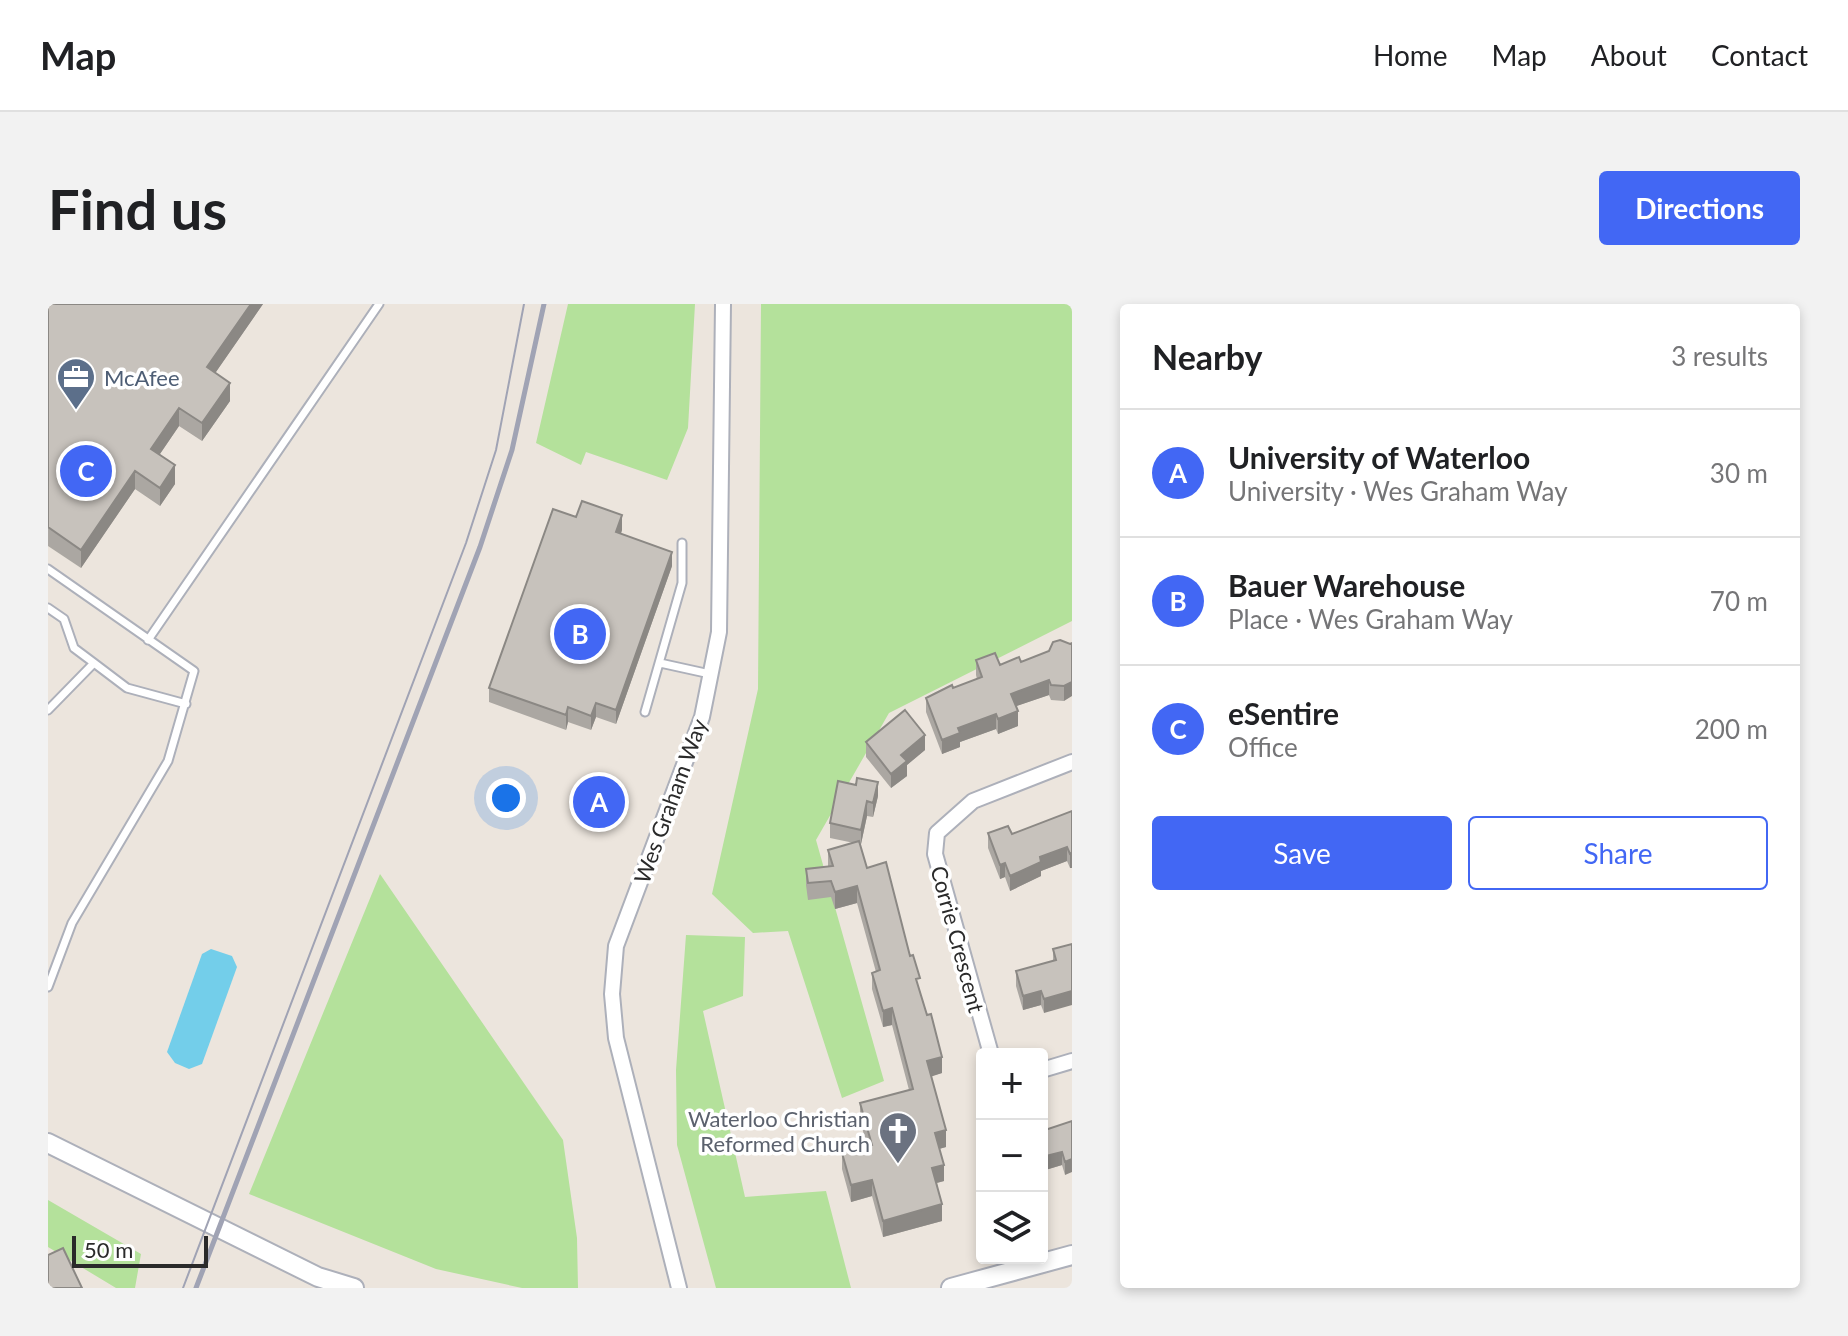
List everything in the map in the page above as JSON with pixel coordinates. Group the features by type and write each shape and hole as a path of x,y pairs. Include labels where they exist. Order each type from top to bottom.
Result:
{"street":[{"name":"Wes Graham Way","path":"679,1288 616,1038 612,994 616,946 702,717 719,632 723,304"},
{"name":"Corrie Crescent","path":"989,1048 935,854 937,833 973,801 1072,762"},
{"path":"1048,1068 1072,1061"},
{"path":"48,1143 318,1277 354,1288"},
{"path":"951,1288 1072,1255"}],"lane":[{"path":"148,640 379,304"},
{"path":"645,712 682,583 682,543"},
{"path":"48,569 194,671 168,761 72,923 48,987"},
{"path":"48,608 64,619 74,648 127,688 186,704"},
{"path":"48,710 94,663"},
{"path":"660,663 710,674"}],"green space":[{"path":"568,304 695,304 688,428 667,480 586,452 581,465 536,443"},
{"path":"761,304 1072,304 1072,621 889,713 816,840 884,1081 842,1098 788,931 753,933 712,894 758,689"},
{"path":"380,874 563,1140 577,1238 578,1288 522,1288 436,1269 249,1194"},
{"path":"686,935 745,937 743,996 703,1011 745,1197 826,1191 851,1288 716,1288 677,1145 676,1070"},
{"path":"48,1200 141,1254 135,1288 116,1288 48,1247"}],"water":[{"path":"211,949 232,956 237,967 202,1064 189,1069 175,1063 167,1052 202,954"}],"building":[{"path":"48,304 251,304 207,367 230,383 202,423 179,408 151,449 175,465 160,488 135,471 81,550 48,527"},
{"path":"582,501 622,515 616,532 672,552 616,710 596,703 591,716 568,707 566,715 489,688 553,509 576,517"},
{"path":"1053,642 1072,643 1072,682 1064,686 1051,685 1049,680 1011,694 1018,711 998,719 996,714 958,728 960,733 942,740 926,698 952,685 953,688 982,677 976,660 995,653 1000,665 1019,657 1021,662 1049,651"},
{"path":"905,710 925,735 901,755 907,761 891,774 866,742"},
{"path":"857,778 878,782 873,803 867,801 861,830 830,823 838,781 856,785"},
{"path":"1072,811 1072,853 1067,847 1040,857 1041,862 1010,876 1005,863 1000,865 988,833 1008,826 1012,834"},
{"path":"859,841 867,868 886,862 910,956 913,955 920,978 916,979 927,1015 931,1014 942,1057 927,1061 946,1130 935,1133 944,1165 932,1168 942,1204 883,1221 872,1180 851,1185 842,1153 872,1145 860,1103 913,1089 892,1008 883,1011 872,973 880,970 857,886 835,892 831,881 808,883 806,869 833,866 828,850"},
{"path":"1072,944 1072,991 1044,999 1041,991 1023,996 1016,971 1056,960 1053,949"},
{"path":"1072,1121 1072,1159 1065,1162 1062,1152 1048,1156 1048,1129"},
{"path":"63,1248 82,1288 48,1288 48,1255"}],"tram line":[{"path":"183,1288 466,543 496,450 524,304"}],"railway":[{"path":"196,1288 480,547 512,450 544,304"}],"place":[{"name":"McAfee","path":"76,411"},
{"name":"eSentire","path":"86,471"},
{"name":"Bauer Warehouse","path":"580,634"},
{"name":"University of Waterloo","path":"599,802"},
{"name":"Waterloo Christian Reformed Church","path":"898,1165"}]}
